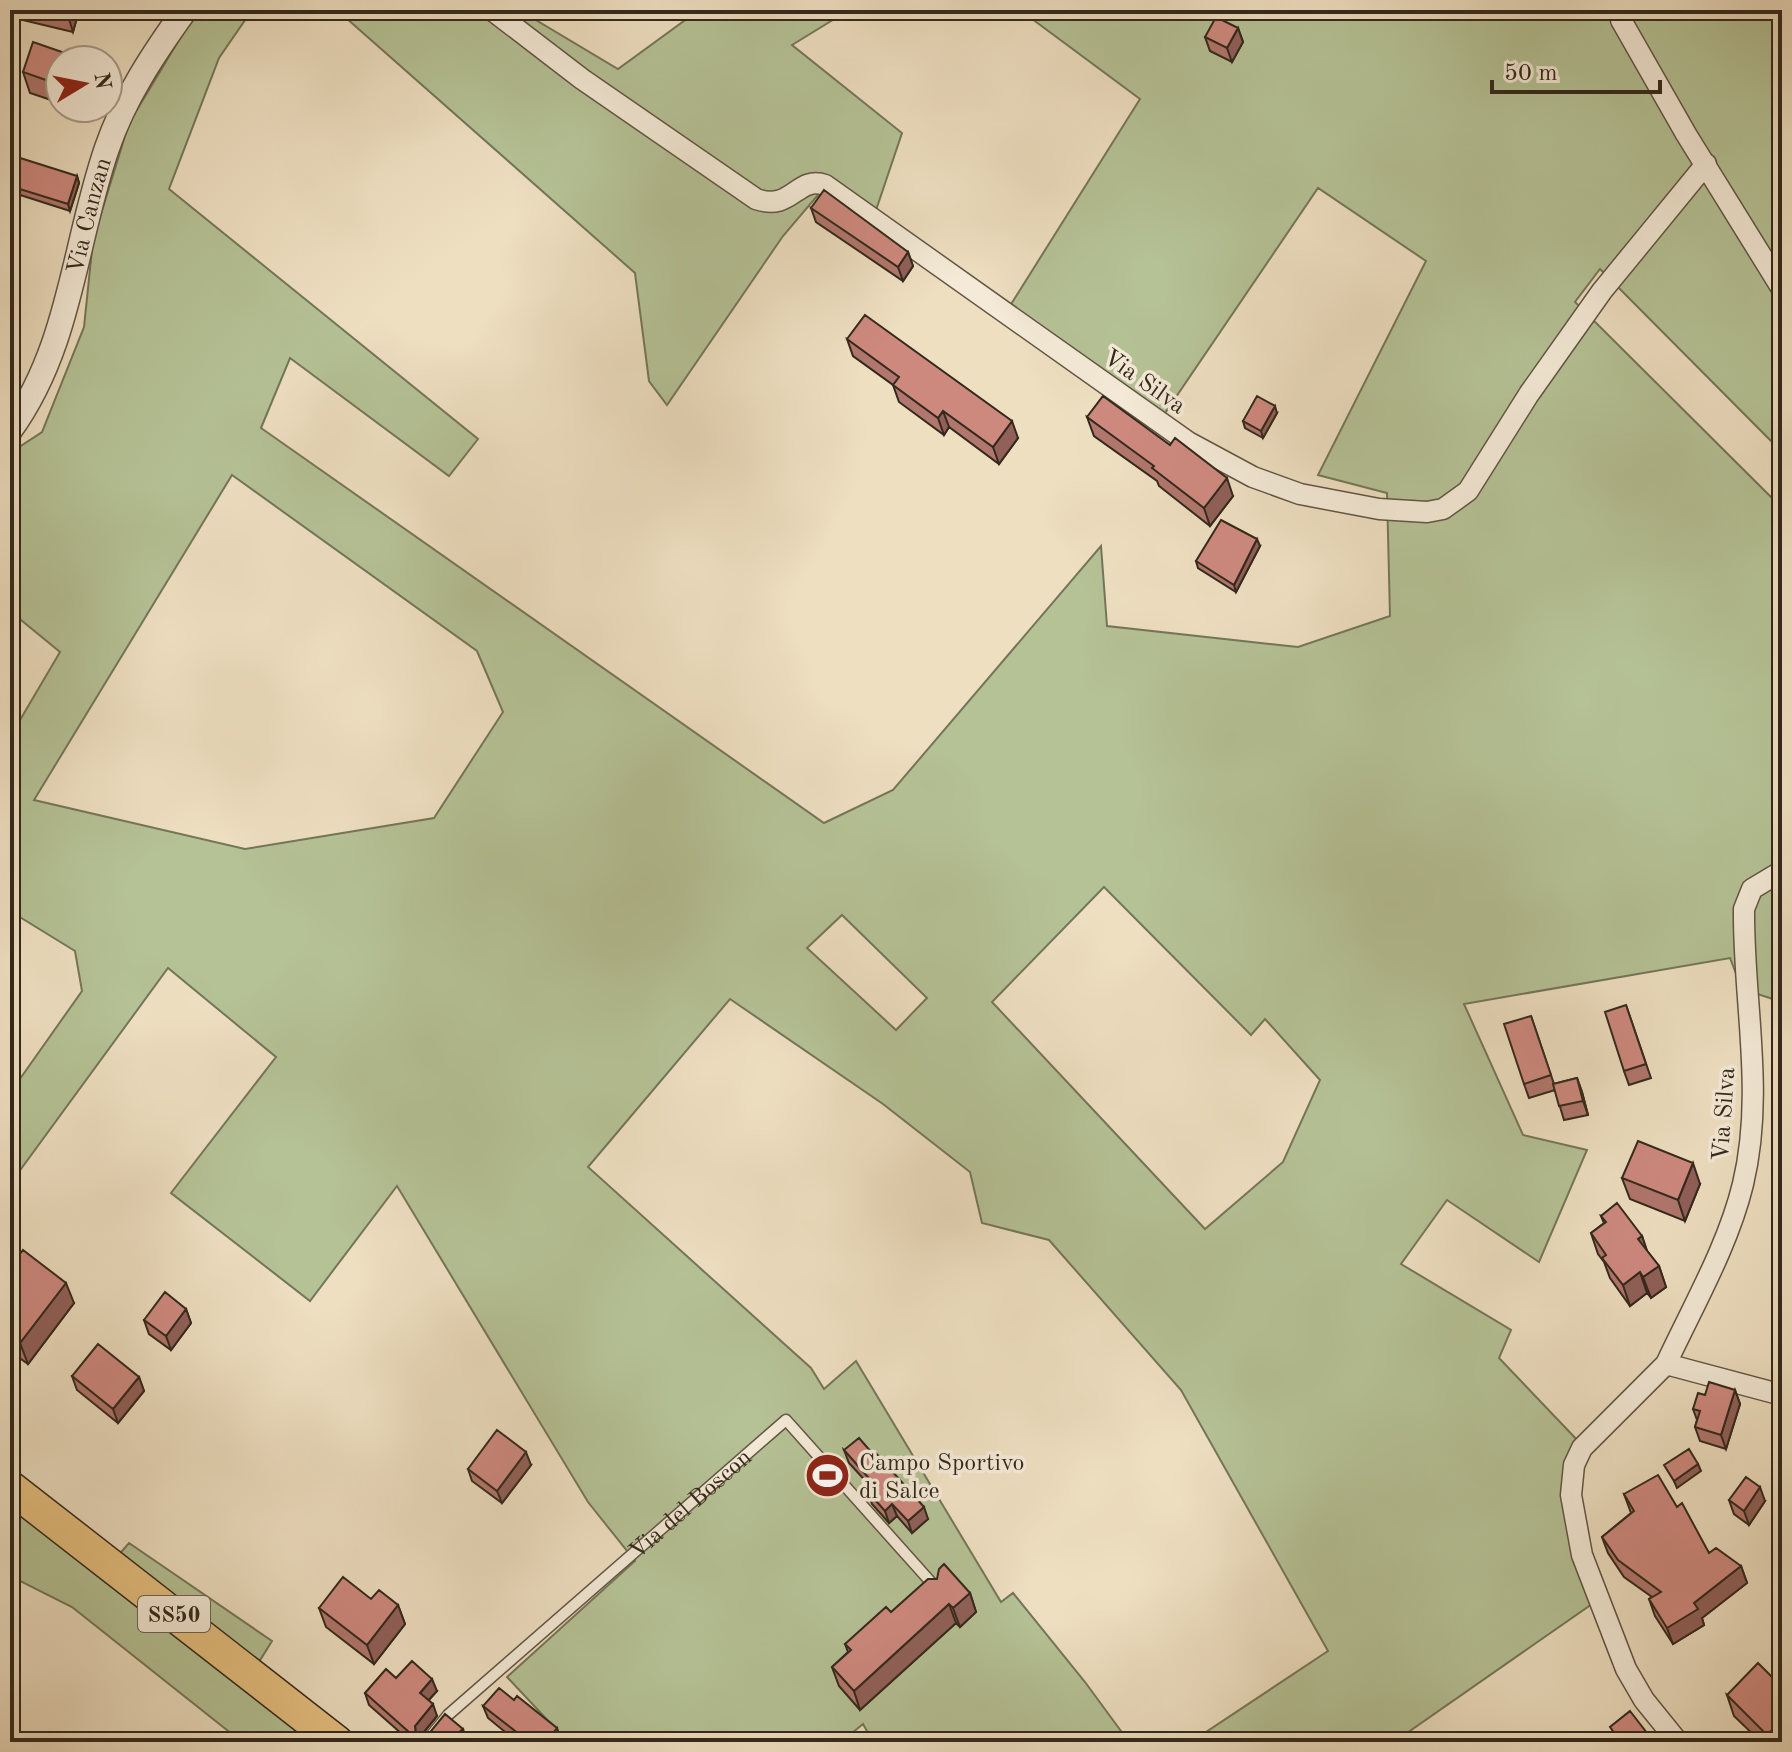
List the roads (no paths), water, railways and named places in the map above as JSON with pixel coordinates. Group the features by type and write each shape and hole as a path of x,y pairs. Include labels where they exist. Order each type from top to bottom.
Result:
{"main road":[{"name":"SS50","path":"10,1487 337,1742"}],"street":[{"name":"Via Canzan","path":"10,430 34,392 60,330 95,187 121,113 185,10"},
{"name":"Via Silva","path":"492,10 582,79 756,199 782,201 810,183 825,185 1164,427 1198,448 1277,487 1379,509 1435,511 1468,491 1529,394 1602,291 1706,164"},
{"path":"1622,10 1621,20 1782,289"},
{"name":"Via Silva","path":"1678,1742 1644,1700 1623,1661 1582,1555 1571,1495 1574,1465 1582,1448 1666,1364 1719,1253 1744,1181 1751,1134 1754,1072 1744,909 1752,889 1782,871"},
{"path":"1666,1364 1782,1395"}],"lane":[{"name":"Via del Boscon","path":"426,1742 468,1697 786,1420 939,1591"}],"place":[{"name":"Campo Sportivo di Salce","path":"828,1476"}]}
